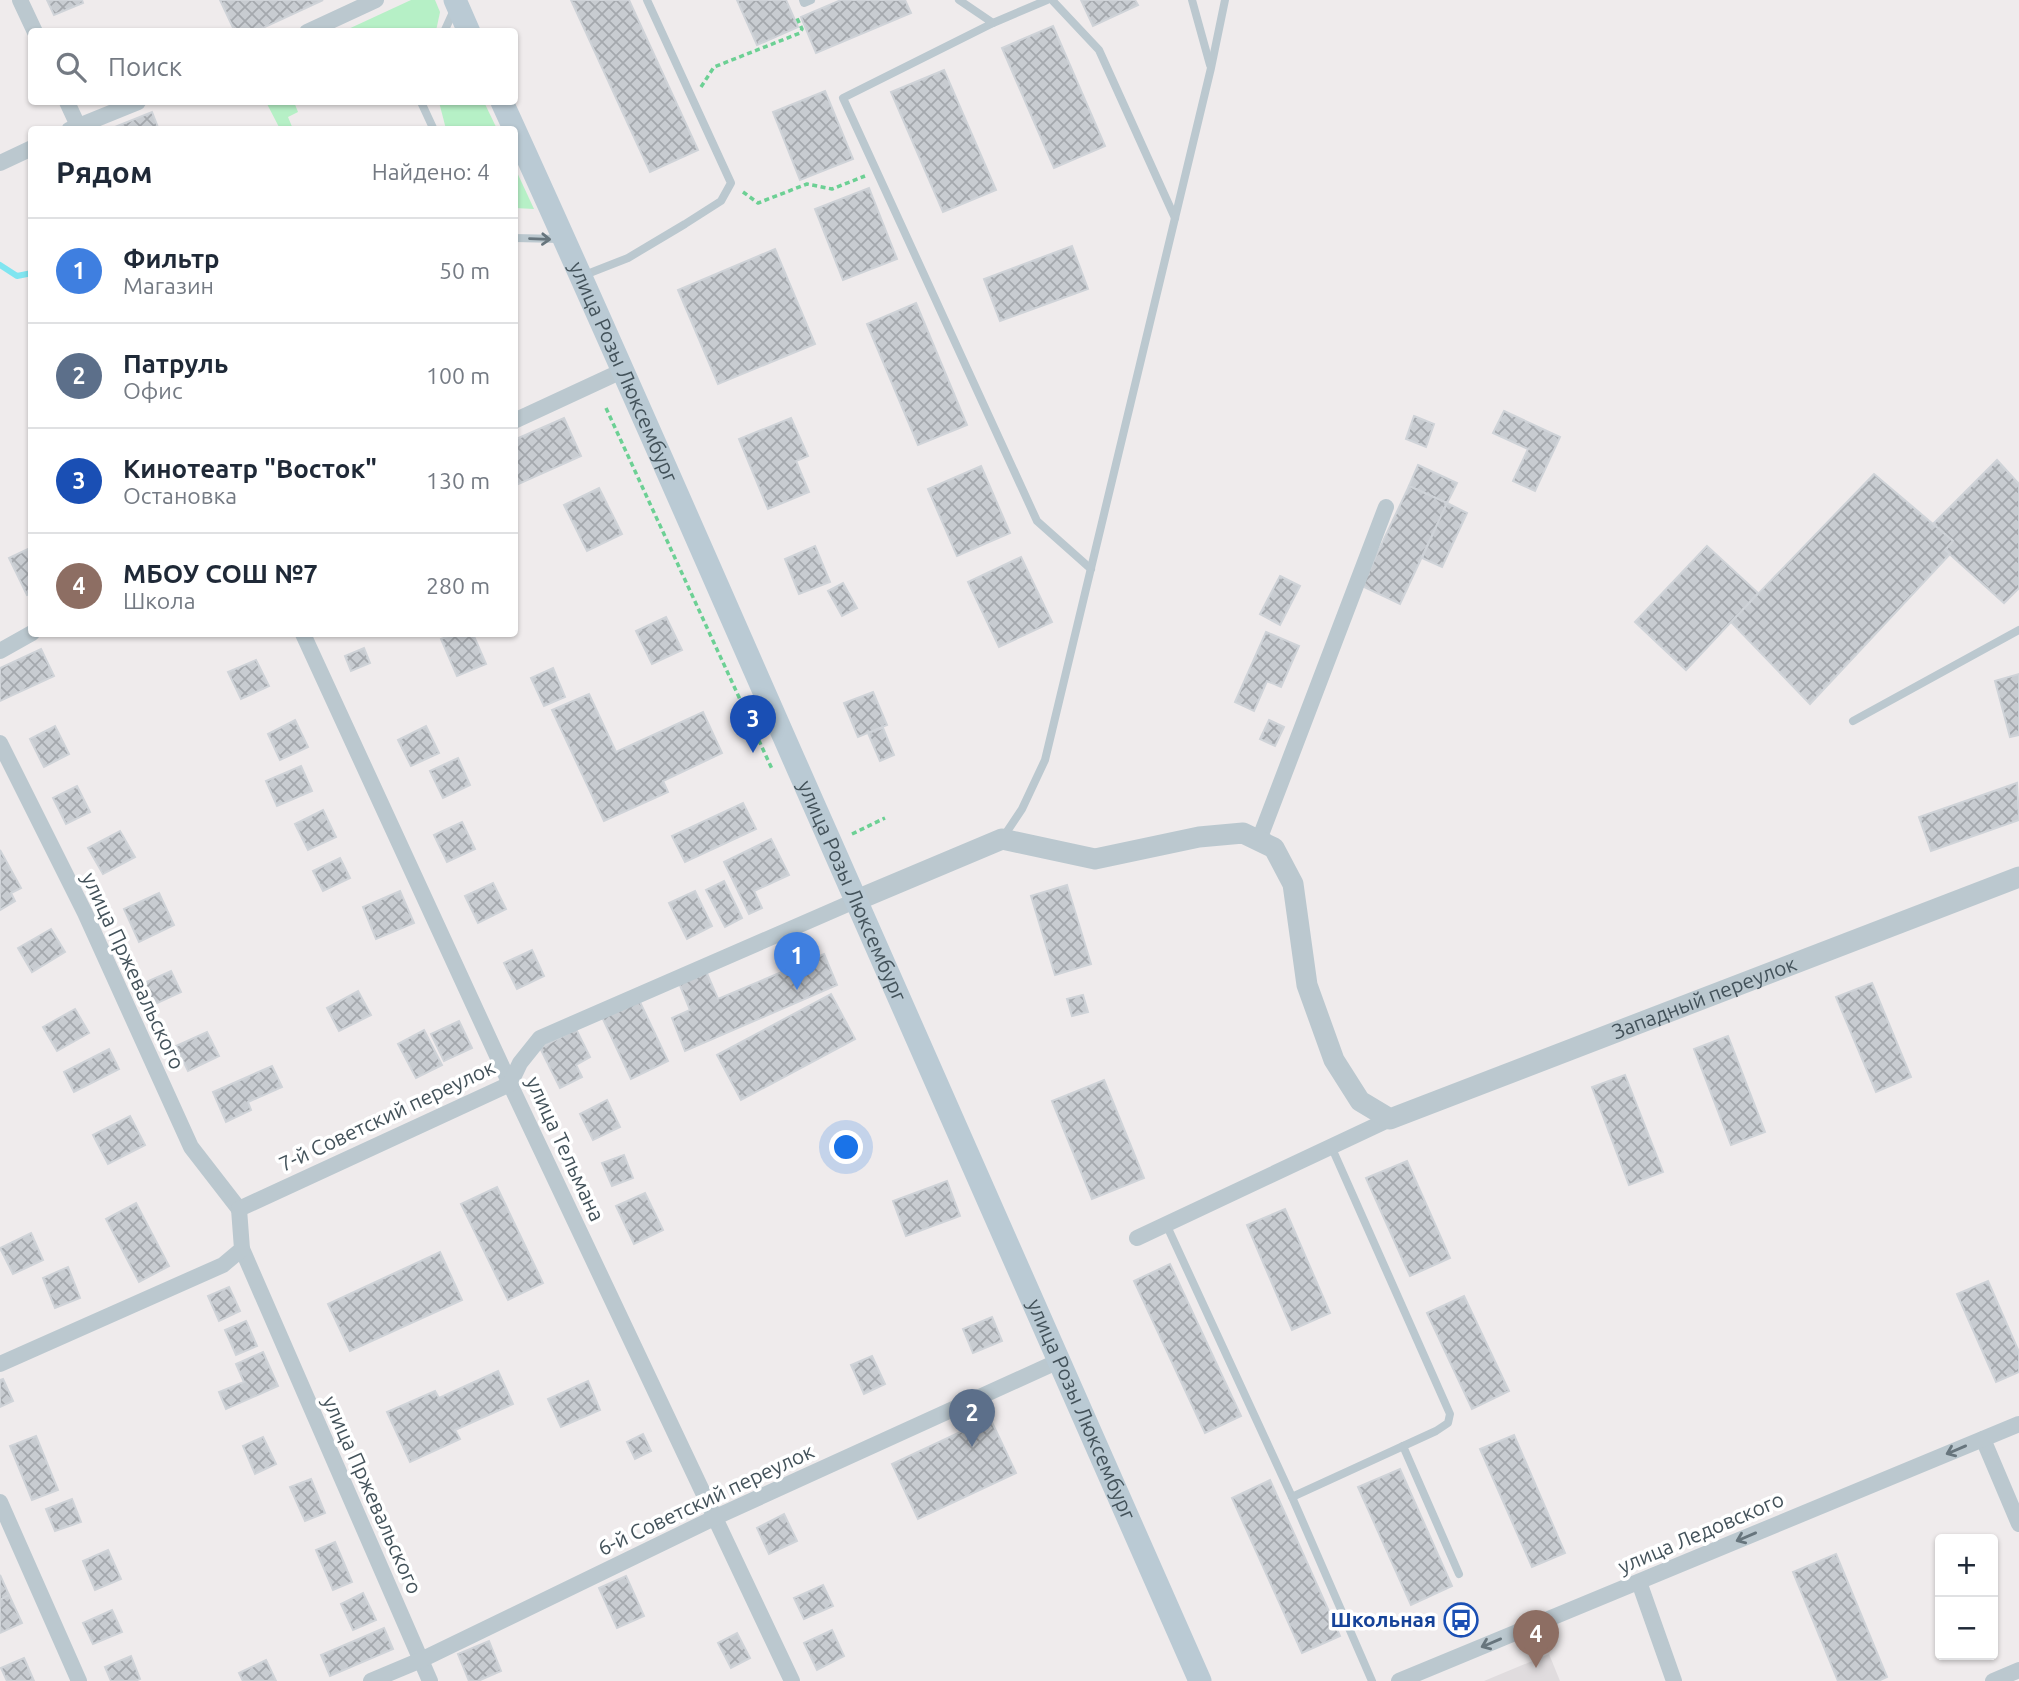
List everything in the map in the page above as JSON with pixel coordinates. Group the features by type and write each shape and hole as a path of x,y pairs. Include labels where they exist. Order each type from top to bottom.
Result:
{"main road":[{"path":"456,2 467,28"},
{"name":"улица Розы Люксембург","path":"503,105 513,126"},
{"name":"улица Розы Люксембург","path":"518,137 624,370 1200,1681"}],"street":[{"path":"20,0 33,28"},
{"path":"316,28 376,0"},
{"path":"68,105 75,126"},
{"path":"81,126 131,105"},
{"path":"0,163 28,150"},
{"path":"518,419 624,370"},
{"path":"1259,840 1386,506"},
{"path":"0,651 28,636"},
{"name":"улица Тельмана","path":"304,637 510,1084 792,1681"},
{"name":"улица Пржевальского","path":"0,743 85,913 191,1147 239,1209"},
{"path":"857,900 1002,839 1095,859 1199,837 1243,833 1274,848 1293,884 1307,985 1334,1060 1360,1101 1390,1119"},
{"name":"Западный переулок","path":"1390,1119 2019,877"},
{"name":"7-й Советский переулок","path":"239,1209 510,1084 520,1063 540,1038 857,900"},
{"path":"1137,1238 1390,1119"},
{"path":"0,1364 223,1265 242,1249 239,1209"},
{"name":"улица Пржевальского","path":"242,1249 430,1681"},
{"name":"6-й Советский переулок","path":"371,1681 421,1660 716,1517 1061,1360"},
{"name":"улица Ледовского","path":"1399,1681 2019,1424"},
{"path":"1983,1439 2019,1524"},
{"path":"0,1502 79,1681"},
{"path":"1639,1582 1674,1681"},
{"path":"1993,1681 2019,1670"}],"lane":[{"path":"582,276 650,246 721,201 731,183 647,0"},
{"path":"959,0 993,23"},
{"path":"1091,569 1037,521 843,98 993,23 1050,0 1099,50 1175,218"},
{"path":"1192,0 1211,68"},
{"path":"1002,839 1022,809 1045,760 1225,0"},
{"path":"446,28 456,2"},
{"path":"422,105 432,126"},
{"path":"518,238 565,239"},
{"path":"1853,721 2019,630"},
{"path":"1292,1497 1448,1423 1450,1414 1331,1146"},
{"path":"1166,1224 1292,1497 1372,1681"},
{"path":"1403,1446 1459,1574"}],"path":[{"path":"693,101 714,67 800,33 802,29 796,15 806,1"},
{"path":"731,183 758,203 807,184 832,189 874,173"},
{"path":"606,408 777,779"},
{"path":"852,834 885,818"}],"shaded area":[{"path":"1549,1654 1560,1681 1484,1681"}],"green space":[{"path":"411,0 435,0 440,12 437,28 350,28"},
{"path":"268,105 295,105 298,112 288,117 292,126 278,126"},
{"path":"440,105 485,105 496,126 445,126"},
{"path":"518,174 534,209 518,208"}],"building":[{"path":"47,0 82,0 83,3 54,15"},
{"path":"220,0 323,0 263,28 233,28"},
{"path":"571,0 629,0 698,150 650,172"},
{"path":"737,0 786,0 798,27 757,45"},
{"path":"841,0 905,0 911,13 816,53 801,17"},
{"path":"1081,0 1135,0 1138,5 1093,26"},
{"path":"1053,26 1105,146 1054,168 1002,48"},
{"path":"944,70 996,190 943,212 891,92"},
{"path":"825,91 853,159 800,180 773,112"},
{"path":"152,112 157,126 117,126"},
{"path":"869,188 897,259 843,280 815,209"},
{"path":"1072,246 1088,289 1000,321 984,279"},
{"path":"775,249 815,344 718,384 678,290"},
{"path":"916,303 967,425 918,445 867,324"},
{"path":"1504,411 1560,437 1535,491 1513,481 1528,449 1493,433"},
{"path":"1414,416 1434,424 1426,447 1406,439"},
{"path":"564,418 581,456 518,484 518,438"},
{"path":"791,418 808,456 796,461 809,492 768,509 739,439"},
{"path":"1997,460 2019,484 2019,588 2004,603 1945,550 1953,541 1933,524"},
{"path":"1418,465 1457,483 1447,503 1409,486"},
{"path":"981,466 1010,533 957,556 928,489"},
{"path":"1874,474 1953,541 1945,550 1950,554 1810,704 1731,622"},
{"path":"1409,486 1447,503 1400,604 1362,586"},
{"path":"599,488 622,534 587,551 564,505"},
{"path":"1447,503 1467,513 1442,567 1422,558"},
{"path":"815,546 830,582 799,594 785,559"},
{"path":"1707,546 1758,593 1686,670 1635,622"},
{"path":"28,549 28,595 27,595 9,558"},
{"path":"1021,557 1052,622 999,647 968,582"},
{"path":"1280,576 1300,586 1280,625 1260,614"},
{"path":"843,583 857,608 842,616 828,591"},
{"path":"666,617 682,650 652,664 636,631"},
{"path":"1266,632 1299,646 1281,687 1267,681 1254,711 1235,702"},
{"path":"474,637 486,664 457,676 441,639"},
{"path":"364,648 370,663 351,671 345,656"},
{"path":"41,649 54,676 0,701 0,668"},
{"path":"256,660 269,686 241,699 228,672"},
{"path":"553,668 565,697 544,706 531,678"},
{"path":"2019,674 2019,735 2010,737 1995,681"},
{"path":"873,692 887,725 858,737 844,703"},
{"path":"589,694 616,752 703,712 722,753 663,781 668,792 604,821 552,710"},
{"path":"295,720 308,747 280,760 268,734"},
{"path":"1269,720 1284,727 1275,746 1260,739"},
{"path":"55,726 69,754 44,767 30,739"},
{"path":"426,726 439,753 411,766 398,740"},
{"path":"883,728 894,755 880,761 868,733"},
{"path":"458,758 470,785 443,798 430,771"},
{"path":"301,766 312,791 277,806 266,781"},
{"path":"2017,783 2019,820 1931,851 1919,817"},
{"path":"77,786 90,812 66,824 53,798"},
{"path":"743,803 756,829 685,862 672,836"},
{"path":"323,810 336,837 308,850 295,824"},
{"path":"462,822 475,849 447,862 434,835"},
{"path":"120,831 135,857 103,874 88,848"},
{"path":"771,839 789,875 754,891 762,908 749,914 724,862"},
{"path":"0,850 21,888 11,893 15,901 0,910"},
{"path":"340,858 350,878 323,891 313,871"},
{"path":"724,881 742,918 725,927 706,890"},
{"path":"493,883 506,909 478,923 465,896"},
{"path":"1067,885 1091,964 1055,975 1031,896"},
{"path":"400,891 414,923 376,939 363,907"},
{"path":"695,891 712,926 687,939 669,903"},
{"path":"159,893 174,925 139,942 124,909"},
{"path":"51,929 65,952 32,972 18,948"},
{"path":"532,950 544,976 517,989 504,963"},
{"path":"824,954 837,985 685,1051 672,1018 690,1010 679,983 706,971 718,999"},
{"path":"171,971 181,992 153,1005 142,984"},
{"path":"1872,983 1911,1077 1876,1092 1836,997"},
{"path":"358,991 371,1015 339,1031 327,1008"},
{"path":"831,994 855,1039 741,1100 717,1055"},
{"path":"1083,995 1088,1012 1072,1016 1067,999"},
{"path":"639,1000 668,1061 631,1079 602,1017"},
{"path":"75,1009 89,1033 57,1051 43,1027"},
{"path":"459,1021 472,1048 444,1061 431,1034"},
{"path":"576,1029 590,1057 576,1065 582,1077 560,1088 540,1048"},
{"path":"424,1030 442,1065 416,1078 398,1044"},
{"path":"207,1032 219,1056 188,1071 176,1046"},
{"path":"1728,1036 1765,1132 1731,1145 1694,1049"},
{"path":"109,1049 119,1069 74,1092 64,1072"},
{"path":"272,1066 282,1087 248,1102 251,1110 226,1122 213,1092"},
{"path":"1625,1075 1663,1172 1629,1185 1592,1087"},
{"path":"1104,1080 1144,1178 1092,1199 1052,1101"},
{"path":"607,1100 620,1127 593,1140 580,1114"},
{"path":"130,1116 145,1145 108,1164 93,1135"},
{"path":"624,1155 633,1178 612,1186 602,1163"},
{"path":"1407,1161 1450,1258 1410,1276 1366,1178"},
{"path":"947,1181 960,1216 906,1236 893,1201"},
{"path":"497,1187 543,1283 508,1300 461,1204"},
{"path":"645,1193 663,1230 634,1244 616,1206"},
{"path":"136,1203 169,1266 139,1282 106,1219"},
{"path":"1285,1209 1330,1313 1292,1330 1247,1225"},
{"path":"31,1233 43,1260 13,1274 0,1248"},
{"path":"440,1252 462,1300 350,1351 328,1304"},
{"path":"1170,1264 1241,1416 1205,1433 1134,1281"},
{"path":"68,1267 80,1298 55,1308 43,1278"},
{"path":"1988,1281 2019,1352 2019,1372 1996,1382 1957,1294"},
{"path":"229,1287 240,1311 219,1321 208,1296"},
{"path":"1464,1296 1509,1391 1472,1409 1427,1313"},
{"path":"992,1317 1002,1341 973,1353 963,1329"},
{"path":"246,1321 257,1346 236,1355 225,1330"},
{"path":"263,1352 278,1386 226,1409 219,1392 244,1382 236,1364"},
{"path":"872,1356 885,1384 864,1394 851,1365"},
{"path":"498,1371 513,1404 455,1430 460,1439 410,1462 387,1412 435,1391 439,1398"},
{"path":"3,1379 13,1401 0,1407 0,1380"},
{"path":"588,1381 600,1410 561,1427 548,1399"},
{"path":"990,1418 1016,1473 918,1519 892,1464"},
{"path":"643,1434 651,1451 635,1459 627,1442"},
{"path":"1514,1435 1565,1553 1532,1567 1480,1449"},
{"path":"36,1436 58,1490 32,1500 10,1446"},
{"path":"263,1437 276,1464 255,1474 243,1446"},
{"path":"1400,1469 1452,1586 1411,1605 1358,1487"},
{"path":"311,1479 325,1513 305,1521 290,1487"},
{"path":"1270,1480 1340,1636 1302,1653 1232,1498"},
{"path":"72,1499 81,1522 55,1531 46,1509"},
{"path":"784,1514 797,1541 769,1554 757,1528"},
{"path":"335,1542 352,1582 333,1590 316,1550"},
{"path":"108,1550 121,1579 95,1590 83,1561"},
{"path":"1836,1554 1887,1677 1878,1681 1838,1681 1793,1572"},
{"path":"0,1575 9,1595 0,1600"},
{"path":"626,1576 644,1616 617,1628 599,1588"},
{"path":"823,1585 833,1606 804,1619 794,1598"},
{"path":"363,1593 376,1620 353,1630 341,1604"},
{"path":"9,1595 22,1623 0,1633 0,1600"},
{"path":"112,1610 122,1632 93,1644 83,1623"},
{"path":"384,1628 393,1649 330,1676 321,1655"},
{"path":"832,1630 844,1656 817,1670 804,1643"},
{"path":"737,1633 750,1658 731,1668 718,1643"},
{"path":"489,1641 501,1671 478,1681 469,1681 458,1654"},
{"path":"131,1656 140,1679 111,1681 105,1667"},
{"path":"24,1658 34,1681 7,1681 1,1668"},
{"path":"266,1660 276,1681 243,1681 239,1673"}],"waterway":[{"path":"0,265 17,276 28,274"}],"place":[{"name":"Кинотеатр \"Восток\"","path":"753,753"},
{"name":"Фильтр","path":"797,990"},
{"name":"Патруль","path":"972,1447"},
{"name":"Школьная","path":"1461,1620"},
{"name":"МБОУ СОШ №7","path":"1536,1668"}]}
